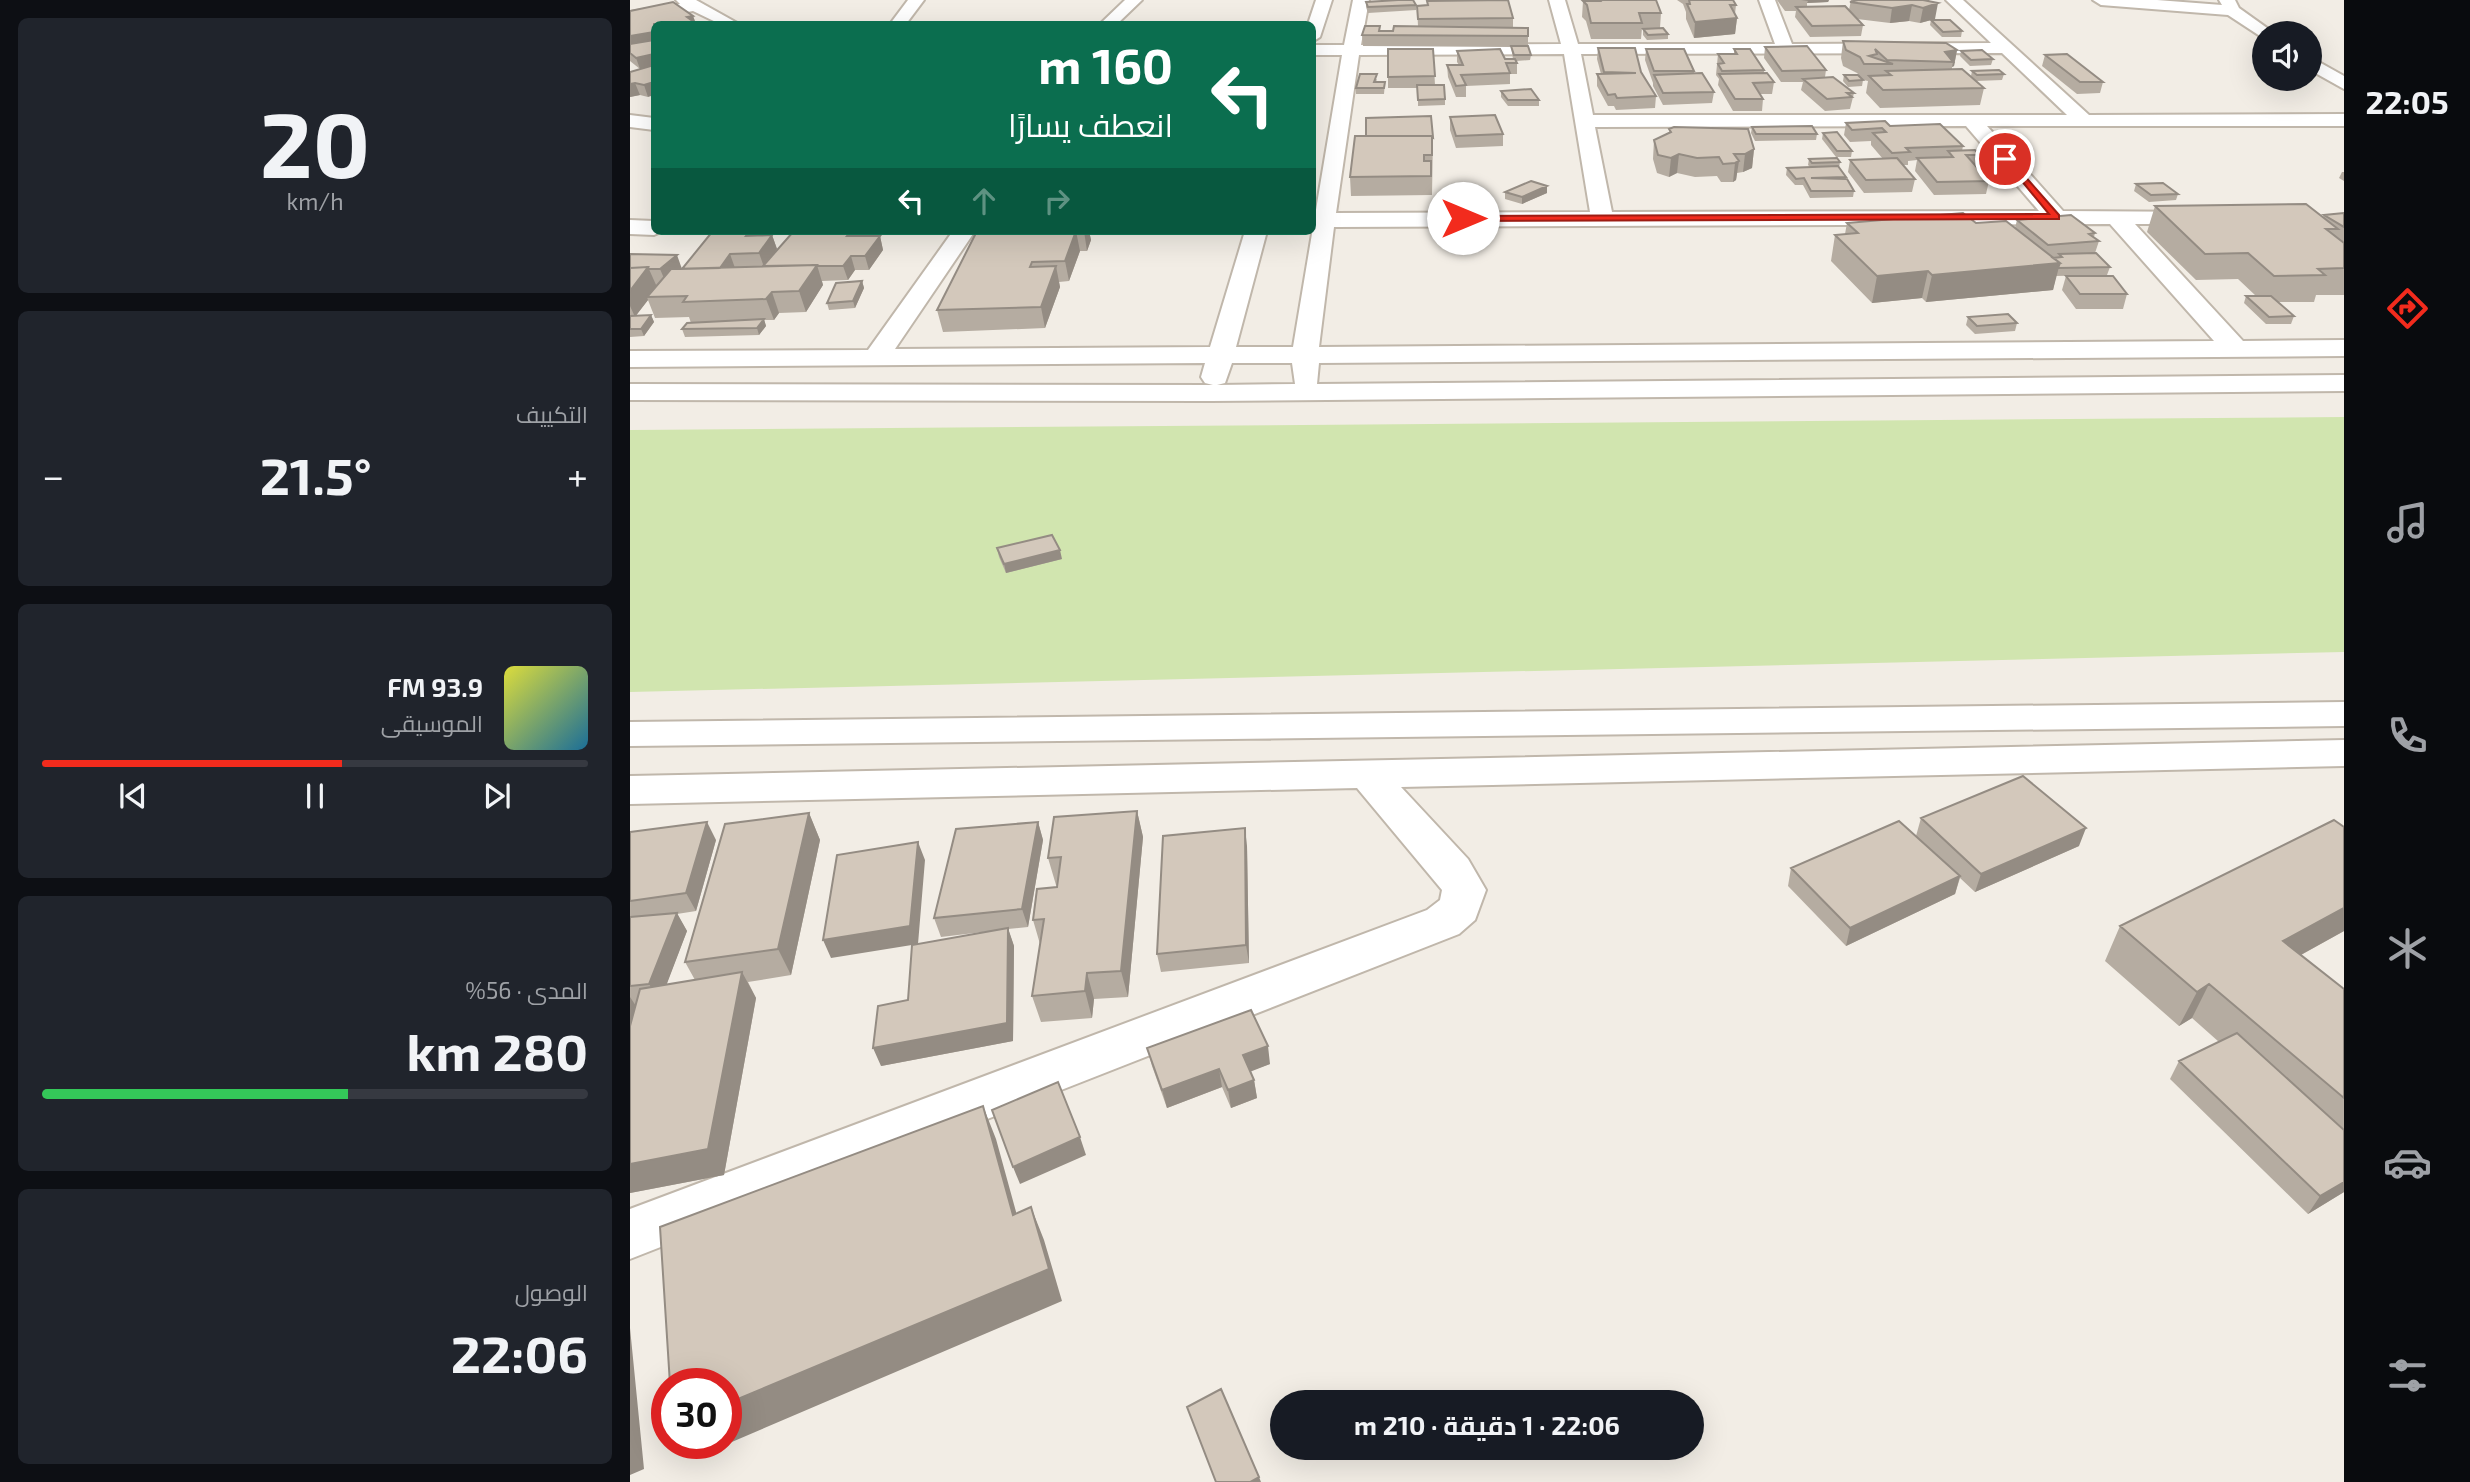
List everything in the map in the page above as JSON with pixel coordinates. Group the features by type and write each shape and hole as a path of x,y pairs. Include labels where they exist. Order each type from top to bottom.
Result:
{"street":[{"path":"900,21 916,0"},
{"path":"1111,21 1134,0"},
{"path":"1316,25 1324,0"},
{"path":"1306,392 1306,354 1324,220 1338,121 1361,0"},
{"path":"1557,0 1571,48 1602,217"},
{"path":"1768,0 1785,48"},
{"path":"1954,0 2083,119"},
{"path":"2101,0 2229,6 2252,23"},
{"path":"630,17 687,2 725,21"},
{"path":"1316,50 2004,48"},
{"path":"2322,67 2344,71"},
{"path":"2322,69 2344,84"},
{"path":"1971,120 2056,217"},
{"path":"1584,121 2344,120"},
{"path":"630,121 651,124"},
{"path":"1324,220 2223,216"},
{"path":"2116,217 2235,348"},
{"path":"630,228 651,228"},
{"path":"876,357 961,235"},
{"path":"1211,393 1255,235"},
{"path":"630,359 2344,348"},
{"path":"630,392 1211,393 2344,383"},
{"path":"630,734 2344,714"},
{"path":"630,790 2344,752"},
{"path":"630,1234 1443,922 1460,908 1464,890 1453,870 1367,774"}],"green space":[{"path":"2344,417 2344,652 630,692 630,430"}],"building":[{"path":"1413,0 1416,5 1368,7 1366,2"},
{"path":"1508,0 1513,18 1418,19 1417,6 1428,5 1427,1"},
{"path":"1656,0 1661,13 1639,13 1642,23 1591,23 1587,5 1583,1"},
{"path":"1689,0 1733,0 1736,5 1730,5 1737,18 1695,22 1687,4 1690,4"},
{"path":"1923,0 1938,3 1923,8 1912,5 1892,8 1850,2"},
{"path":"673,2 693,16 687,17 693,21 651,21 651,32 630,36 630,11"},
{"path":"1845,6 1863,25 1812,26 1796,7"},
{"path":"1931,20 1950,20 1962,31 1943,32"},
{"path":"1365,26 1380,26 1379,31 1393,31 1394,26 1528,28 1528,36 1362,35"},
{"path":"1663,28 1668,34 1648,35 1643,29"},
{"path":"651,40 651,55 636,58 630,53 630,44"},
{"path":"1843,41 1946,43 1957,50 1945,52 1953,62 1887,60 1875,49 1877,54 1869,56 1893,64 1864,64 1860,57 1846,50"},
{"path":"1511,46 1528,46 1531,55 1514,55"},
{"path":"1807,46 1826,70 1782,71 1765,47"},
{"path":"1598,48 1635,48 1641,72 1656,96 1617,98 1615,94 1608,95 1597,74 1636,73 1604,72"},
{"path":"1388,49 1433,49 1435,76 1388,77"},
{"path":"1500,49 1505,59 1515,59 1517,63 1506,63 1510,73 1461,75 1466,85 1456,86 1447,65 1463,65 1457,51"},
{"path":"1646,49 1684,49 1694,71 1654,71"},
{"path":"1734,49 1750,49 1764,70 1722,71 1718,64 1724,63 1718,54 1737,54"},
{"path":"1982,50 1993,59 1971,60 1961,51"},
{"path":"2067,54 2103,82 2080,82 2045,55"},
{"path":"651,66 651,83 630,84 630,72"},
{"path":"1962,69 1984,88 1883,90 1869,76 1891,75 1886,71"},
{"path":"1999,70 2004,74 1977,75 1972,71"},
{"path":"1702,73 1714,92 1663,93 1654,75"},
{"path":"1767,73 1774,82 1753,83 1763,99 1735,99 1719,74"},
{"path":"1360,74 1377,74 1374,82 1385,82 1384,88 1356,88"},
{"path":"1844,75 1858,75 1863,80 1849,81"},
{"path":"1833,77 1854,93 1847,93 1852,97 1827,99 1803,79"},
{"path":"1417,85 1444,85 1445,99 1418,100"},
{"path":"1531,89 1539,100 1508,100 1501,91"},
{"path":"1495,115 1503,134 1456,136 1450,117"},
{"path":"1431,116 1433,137 1366,136 1366,118"},
{"path":"1885,121 1890,126 1940,124 1963,146 1906,148 1910,152 1892,153 1873,133 1886,132 1882,128 1852,130 1846,123"},
{"path":"1812,126 1817,134 1756,134 1752,127"},
{"path":"1669,129 1748,129 1754,149 1745,154 1734,154 1739,161 1735,163 1723,164 1719,157 1697,158 1679,154 1671,158 1658,155 1654,140 1671,132"},
{"path":"1837,132 1852,151 1837,151 1823,133"},
{"path":"1355,136 1432,136 1432,155 1424,155 1424,161 1431,161 1431,176 1350,177"},
{"path":"1975,150 1979,155 1966,155 1989,181 1937,182 1917,158 1953,157 1948,151"},
{"path":"1837,158 1840,162 1812,163 1809,159"},
{"path":"1897,158 1915,179 1866,180 1850,160"},
{"path":"1838,166 1846,177 1811,178 1847,179 1854,191 1811,191 1804,178 1796,179 1787,168"},
{"path":"1531,181 1547,186 1522,197 1505,192"},
{"path":"2163,183 2178,194 2151,195 2136,184"},
{"path":"2306,204 2338,229 2326,229 2344,243 2344,268 2318,269 2325,275 2274,276 2248,253 2205,254 2155,206"},
{"path":"1963,213 1976,223 2006,221 2060,263 1932,275 1928,271 1877,276 1835,235 1858,233 1847,223"},
{"path":"2344,213 2344,227 2324,215"},
{"path":"2071,215 2095,233 2089,234 2099,241 2048,245 2017,220"},
{"path":"710,235 772,235 759,253 730,254 720,268 682,269"},
{"path":"790,235 880,236 865,256 851,256 843,266 763,266"},
{"path":"975,235 1075,235 1065,261 1032,262 1030,267 1056,266 1041,307 937,310"},
{"path":"2096,253 2110,267 2058,268 2060,263 2053,258 2062,257 2059,254"},
{"path":"630,254 677,255 660,269 649,269 630,268"},
{"path":"817,265 799,291 772,292 766,299 683,302 687,296 647,297 671,269"},
{"path":"648,267 630,291 630,268"},
{"path":"2066,276 2113,276 2127,294 2080,294"},
{"path":"862,281 853,301 827,303 836,283"},
{"path":"2246,296 2271,296 2294,316 2269,317"},
{"path":"2008,314 2017,323 1977,326 1968,317"},
{"path":"651,315 641,329 630,329 630,316"},
{"path":"764,319 757,328 682,329 687,323"},
{"path":"1052,535 1060,550 1004,564 997,548"},
{"path":"2023,776 2086,828 1981,874 1921,818"},
{"path":"1137,811 1121,971 1087,973 1085,991 1032,996 1044,919 1033,920 1037,889 1057,887 1061,857 1048,858 1054,817"},
{"path":"809,813 778,949 685,962 725,824"},
{"path":"2334,820 2344,827 2344,908 2283,941 2344,989 2344,1098 2209,984 2197,992 2120,926"},
{"path":"1899,821 1960,876 1850,928 1791,868"},
{"path":"707,822 686,893 630,901 630,832"},
{"path":"1038,822 1022,909 934,918 956,829"},
{"path":"1245,828 1246,945 1157,954 1163,836"},
{"path":"918,842 910,926 823,940 837,855"},
{"path":"677,913 649,984 630,986 630,917"},
{"path":"1008,928 1007,1023 873,1048 878,1006 908,1000 912,945"},
{"path":"742,972 708,1149 630,1164 630,1026 640,989"},
{"path":"1251,1010 1268,1046 1243,1055 1254,1080 1228,1090 1219,1069 1162,1090 1147,1048"},
{"path":"2237,1033 2344,1130 2344,1182 2320,1196 2179,1061"},
{"path":"1058,1082 1080,1137 1013,1167 992,1110"},
{"path":"983,1106 1013,1215 1031,1207 1049,1269 742,1397 742,1368 669,1368 660,1227"},
{"path":"1221,1389 1259,1477 1250,1482 1216,1482 1187,1407"}],"route":[{"path":"1463,218 2056,217 2005,159"}]}
